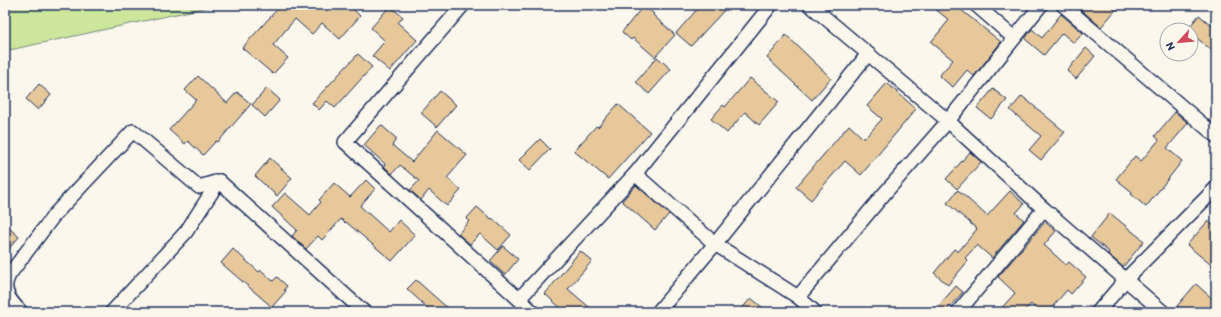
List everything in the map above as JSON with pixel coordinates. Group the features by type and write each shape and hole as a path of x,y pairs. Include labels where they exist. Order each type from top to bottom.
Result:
{"street":[{"path":"463,5 346,142 533,312"},
{"path":"520,300 635,174 771,5"},
{"path":"810,5 948,121 1044,210 1163,312"},
{"path":"976,5 1014,38"},
{"path":"798,297 884,194 948,121 1041,5"},
{"path":"1063,5 1216,136"},
{"path":"658,312 715,244 868,54"},
{"path":"21,312 7,293 6,284 9,275 55,214 133,131 200,187 219,181"},
{"path":"635,174 715,244 798,297 815,312"},
{"path":"112,312 186,232 219,181"},
{"path":"219,181 364,312"},
{"path":"1098,312 1126,279 1216,188"},
{"path":"958,312 1044,210"}],"green space":[{"path":"5,5 218,5 5,51"}],"building":[{"path":"281,5 349,5 360,16 340,39 322,23 312,34 295,19 273,45 288,58 273,74 242,48"},
{"path":"644,5 675,35 655,57 633,38 631,40 622,32"},
{"path":"701,5 729,5 691,46 676,33"},
{"path":"930,5 955,5 1001,42 974,76 967,70 953,87 939,76 953,60 931,42 949,20"},
{"path":"1080,5 1120,5 1101,27 1078,7"},
{"path":"390,6 403,17 398,23 417,40 390,71 372,56 385,41 371,28"},
{"path":"1061,14 1083,33 1074,43 1062,33 1044,55 1025,39 1032,29 1042,38"},
{"path":"1199,15 1216,29 1216,54 1199,40 1199,22 1193,22"},
{"path":"786,35 831,78 812,100 767,58"},
{"path":"1086,48 1095,56 1076,79 1067,71"},
{"path":"358,54 372,67 335,108 327,101 319,110 312,103"},
{"path":"657,57 671,69 649,94 636,82"},
{"path":"198,76 227,103 237,92 251,104 218,142 216,141 203,155 188,141 185,144 169,130 196,100 185,90"},
{"path":"750,78 779,102 759,125 745,112 727,133 711,119 723,105 725,107"},
{"path":"887,83 916,109 861,175 845,161 811,200 796,187 849,125 864,139 882,119 867,106"},
{"path":"39,84 51,95 38,110 26,99"},
{"path":"267,88 280,100 265,117 252,105"},
{"path":"993,89 1007,100 991,119 977,108"},
{"path":"440,91 456,105 437,127 421,113"},
{"path":"1022,96 1065,132 1041,160 1029,150 1041,136 1010,110"},
{"path":"618,104 650,132 608,179 574,151"},
{"path":"1175,112 1188,123 1167,148 1182,161 1146,207 1131,194 1132,192 1116,179 1135,156 1141,161 1159,140 1155,136"},
{"path":"381,125 397,139 392,145 412,162 438,130 467,155 447,178 461,190 447,206 429,190 421,200 410,190 419,181 400,165 392,174 384,166 385,164 364,145"},
{"path":"540,139 550,149 530,170 519,160"},
{"path":"970,152 981,162 957,189 946,179"},
{"path":"270,158 292,178 277,196 255,176"},
{"path":"366,180 375,189 360,206 389,232 399,220 415,235 392,261 341,219 322,240 318,236 306,249 292,236 297,230 272,207 285,193 310,215 321,202 319,200 334,183 350,197"},
{"path":"636,185 669,214 655,230 622,201"},
{"path":"958,190 987,216 1010,191 1024,204 1016,213 1024,220 992,258 977,245 965,258 968,261 948,285 934,273 954,249 958,252 977,229 947,203"},
{"path":"477,207 511,235 498,250 480,234 470,244 458,234 469,221 466,219"},
{"path":"1110,213 1144,241 1123,267 1108,254 1109,252 1091,237"},
{"path":"1208,221 1216,228 1216,269 1187,245"},
{"path":"1045,222 1056,231 1044,245 1066,265 1069,262 1086,277 1071,294 1067,290 1048,312 1039,312 1031,304 1023,312 998,312 1015,293 998,277"},
{"path":"5,224 19,237 5,253"},
{"path":"503,246 518,259 505,275 490,261"},
{"path":"233,249 259,272 261,270 273,281 277,277 287,286 284,290 286,291 272,307 221,263"},
{"path":"580,251 592,261 568,289 595,312 565,312 545,294"},
{"path":"416,280 452,312 432,312 407,289"},
{"path":"1196,284 1216,302 1216,312 1184,312 1177,306"},
{"path":"956,286 963,292 945,312 933,312"},
{"path":"751,298 768,312 739,312"}]}
